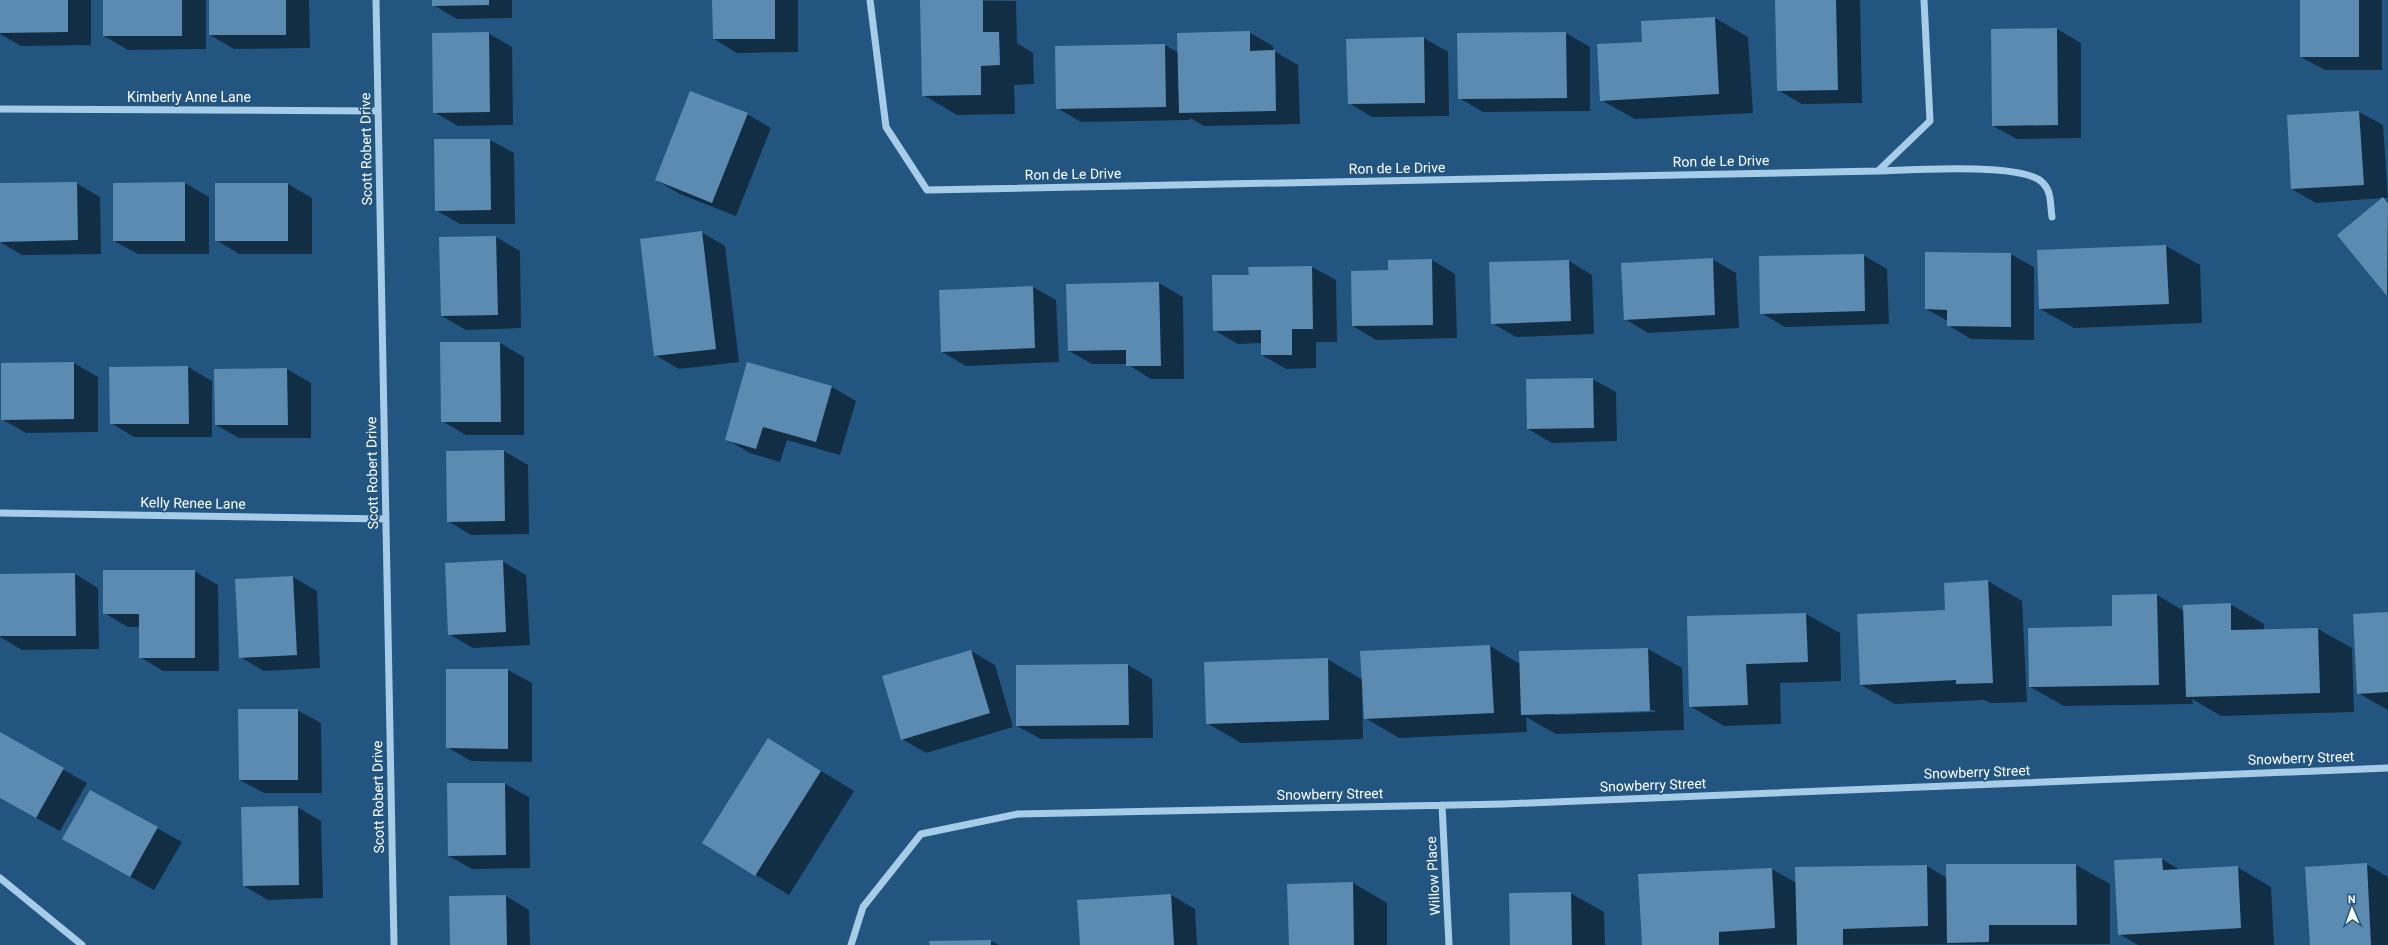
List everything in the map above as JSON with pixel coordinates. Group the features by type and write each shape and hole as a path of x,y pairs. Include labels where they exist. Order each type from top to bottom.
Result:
{"street":[{"name":"Scott Robert Drive","path":"376,0 394,945"},
{"name":"Ron de Le Drive","path":"870,0 886,128 927,190 1878,171"},
{"path":"1878,171 1930,122 1924,0"},
{"name":"Kimberly Anne Lane","path":"0,108 378,111"},
{"path":"1878,171 1962,168 2030,176 2042,181 2049,190 2052,217"},
{"name":"Kelly Renee Lane","path":"0,513 386,519"},
{"name":"Snowberry Street","path":"851,945 863,907 921,834 1018,814 1442,805 2388,768"},
{"name":"Willow Place","path":"1442,805 1449,945"},
{"path":"0,878 82,945"}],"building":[{"path":"0,0 68,0 68,32 0,33"},
{"path":"103,0 182,0 182,36 103,36"},
{"path":"209,0 286,0 286,35 209,35"},
{"path":"432,0 489,0 489,5 432,6"},
{"path":"712,0 775,0 775,39 713,39"},
{"path":"920,0 983,0 983,32 999,32 1000,65 981,66 981,95 922,96"},
{"path":"1775,0 1836,0 1838,90 1777,91"},
{"path":"2300,0 2359,0 2359,57 2300,57"},
{"path":"1715,17 1719,94 1600,101 1597,44 1642,42 1641,21"},
{"path":"2057,28 2058,125 1992,126 1991,29"},
{"path":"1250,31 1250,51 1275,50 1276,111 1179,113 1177,33"},
{"path":"489,32 490,112 433,113 432,33"},
{"path":"1566,32 1567,98 1458,99 1457,33"},
{"path":"1424,37 1425,103 1348,104 1346,39"},
{"path":"1165,44 1166,107 1056,109 1055,46"},
{"path":"690,91 748,113 712,203 655,180"},
{"path":"2359,111 2364,185 2291,189 2287,115"},
{"path":"434,139 490,139 491,210 435,211"},
{"path":"77,182 78,240 0,242 0,183"},
{"path":"185,182 185,241 113,241 113,183"},
{"path":"215,183 288,183 288,241 215,241"},
{"path":"2383,197 2388,203 2387,296 2337,235"},
{"path":"702,231 716,349 654,356 640,239"},
{"path":"496,236 498,315 441,316 439,237"},
{"path":"2166,245 2169,304 2039,309 2037,250"},
{"path":"1925,252 2011,253 2011,327 1947,326 1947,310 1925,309"},
{"path":"1864,254 1865,311 1760,314 1759,256"},
{"path":"1713,258 1715,315 1624,320 1621,263"},
{"path":"1432,259 1433,325 1352,326 1351,271 1388,270 1388,260"},
{"path":"1569,260 1571,321 1491,324 1489,262"},
{"path":"1312,266 1313,329 1292,329 1292,355 1261,355 1261,330 1213,331 1212,275 1249,275 1248,267"},
{"path":"1159,282 1161,366 1126,366 1126,350 1068,351 1066,284"},
{"path":"1033,286 1035,348 941,352 939,290"},
{"path":"440,342 500,342 501,422 441,422"},
{"path":"74,362 74,419 1,420 1,363"},
{"path":"747,362 832,386 816,442 763,427 756,449 725,440"},
{"path":"188,366 189,424 110,424 109,367"},
{"path":"287,368 288,425 215,425 214,369"},
{"path":"1593,378 1594,428 1527,429 1526,379"},
{"path":"504,450 505,521 447,522 446,451"},
{"path":"503,560 506,632 448,635 445,563"},
{"path":"103,570 195,570 195,658 139,658 139,614 103,614"},
{"path":"75,573 76,636 0,636 0,574"},
{"path":"293,576 297,655 239,658 235,579"},
{"path":"1988,580 1993,683 1956,684 1956,680 1860,685 1857,614 1945,610 1944,583"},
{"path":"2157,594 2159,685 2029,687 2028,628 2112,626 2112,595"},
{"path":"2231,603 2231,630 2318,628 2320,693 2186,697 2183,605"},
{"path":"2388,612 2388,692 2357,694 2353,614"},
{"path":"1806,613 1808,662 1746,664 1748,705 1689,707 1687,616"},
{"path":"1490,645 1494,713 1364,719 1360,651"},
{"path":"1648,648 1650,711 1521,715 1519,651"},
{"path":"971,650 990,713 901,740 882,676"},
{"path":"1328,658 1329,720 1206,724 1204,662"},
{"path":"1128,664 1129,725 1016,726 1016,665"},
{"path":"446,669 508,669 508,749 446,748"},
{"path":"238,709 298,709 298,780 239,780"},
{"path":"0,732 64,768 36,818 0,798"},
{"path":"768,738 821,771 755,876 702,843"},
{"path":"447,783 505,783 506,855 448,856"},
{"path":"90,790 158,827 130,877 62,839"},
{"path":"298,806 299,885 243,886 241,807"},
{"path":"2162,858 2163,870 2238,866 2241,928 2118,935 2114,860"},
{"path":"2367,863 2371,945 2310,945 2305,867"},
{"path":"1946,864 2076,864 2077,925 1989,925 1989,942 1947,943"},
{"path":"1927,865 1928,926 1843,929 1843,945 1797,945 1795,867"},
{"path":"1772,868 1775,928 1719,932 1719,945 1642,945 1638,874"},
{"path":"1353,882 1354,945 1289,945 1287,884"},
{"path":"1571,892 1572,945 1510,945 1509,893"},
{"path":"1171,894 1174,945 1080,945 1077,900"},
{"path":"506,895 507,945 450,945 449,896"},
{"path":"991,940 991,945 930,945 929,941"}]}
